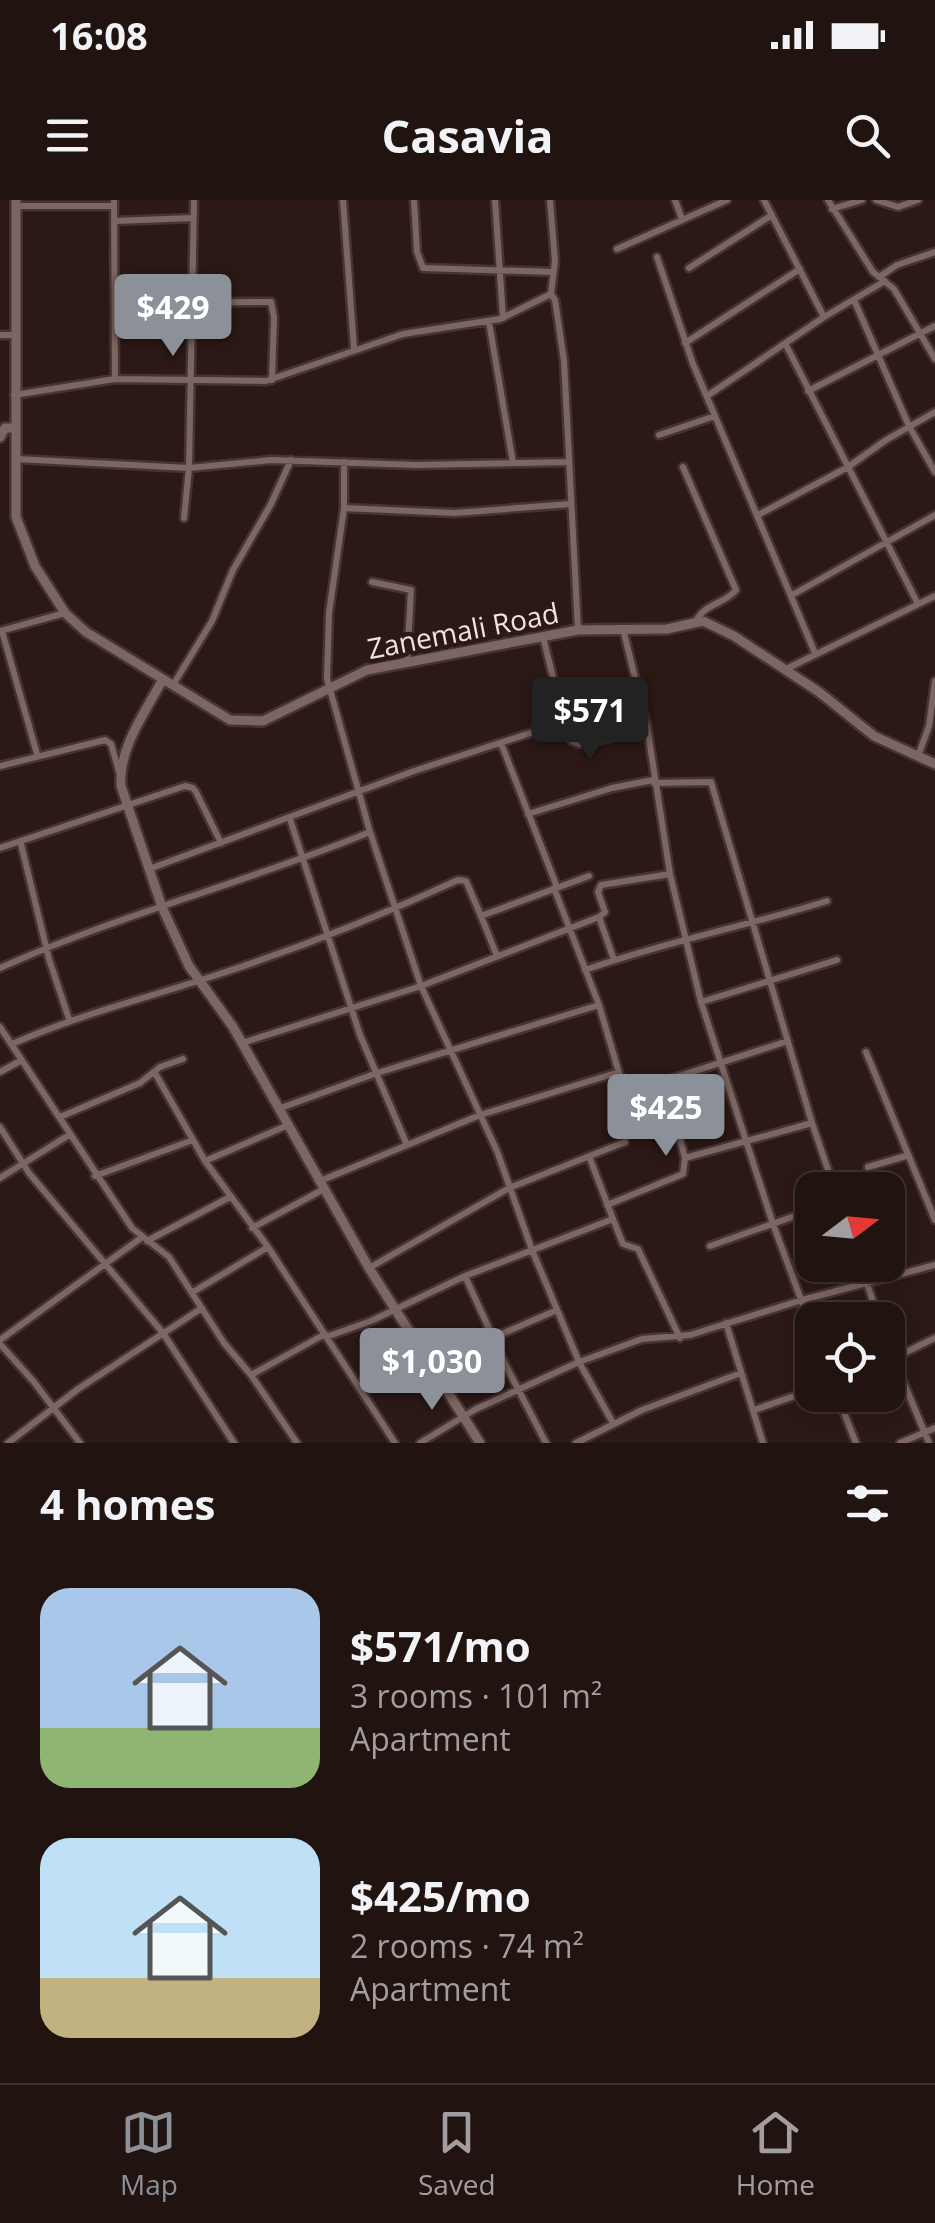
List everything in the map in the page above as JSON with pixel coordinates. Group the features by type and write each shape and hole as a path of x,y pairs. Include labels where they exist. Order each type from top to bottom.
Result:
{"street":[{"path":"184,518 189,468 194,200"},
{"path":"343,200 354,348"},
{"path":"414,200 420,266 553,272"},
{"path":"495,200 503,318"},
{"path":"550,200 554,234 551,294 556,300 564,362 578,630"},
{"path":"675,200 682,219"},
{"path":"617,249 726,200"},
{"path":"764,200 824,317"},
{"path":"828,200 882,279 894,289 935,359"},
{"path":"832,209 862,200"},
{"path":"876,200 898,207 918,200"},
{"path":"16,203 114,203 116,379"},
{"name":"Zanemali Road","path":"16,203 14,395 5,430 14,459 20,530 35,566 65,614 86,632 162,679 230,720 249,723 263,721 367,670 578,630 667,629 696,620"},
{"path":"689,268 772,215"},
{"path":"115,221 194,218"},
{"path":"707,396 854,300 897,265 935,252"},
{"path":"656,257 685,343 815,653"},
{"path":"685,343 800,268"},
{"path":"14,395 116,379 230,383 272,380 354,348 403,334 503,318 551,294"},
{"path":"854,300 909,426 935,472"},
{"path":"116,304 271,302 272,380"},
{"path":"489,322 514,463"},
{"path":"808,391 935,326"},
{"path":"0,335 15,336"},
{"path":"786,345 917,602"},
{"path":"758,515 848,467 935,412"},
{"path":"659,435 715,416"},
{"path":"14,459 189,468 291,460 416,465 568,462"},
{"path":"173,685 212,621 233,570 272,504 291,460"},
{"path":"344,462 344,508 326,671 370,832 421,986 480,1115 579,1362 613,1424"},
{"path":"683,467 736,590 704,609 696,620 713,624 784,670 874,736 935,764"},
{"path":"344,508 455,513 570,504"},
{"path":"792,595 935,515"},
{"path":"372,582 411,590 408,663"},
{"path":"784,670 935,596"},
{"path":"38,755 1,631 65,614"},
{"path":"623,630 646,730 670,874 701,1002 772,1224 802,1300"},
{"path":"543,636 572,741 579,744 646,730"},
{"path":"120,775 125,753 162,679"},
{"path":"918,756 929,726 935,680"},
{"path":"148,869 564,722"},
{"path":"0,766 108,740 162,907 198,981 223,1012 369,1268 480,1443"},
{"path":"500,742 627,1091 788,1041"},
{"path":"528,814 612,788 654,782 711,782 829,1172"},
{"path":"0,848 190,786 221,843"},
{"path":"290,819 352,1010 408,1145"},
{"path":"0,968 370,832"},
{"path":"21,844 68,1020"},
{"path":"242,1044 421,986 599,917 605,912 598,892 600,885 670,874"},
{"path":"481,916 589,876"},
{"path":"12,1044 68,1020 329,937 462,880 466,881 496,956"},
{"path":"584,970 827,901"},
{"path":"599,917 614,960"},
{"path":"701,1002 836,960"},
{"path":"277,1110 376,1073 599,1006"},
{"path":"0,1027 96,1176 144,1240 169,1257 296,1443"},
{"path":"866,1052 935,1220"},
{"path":"60,1117 118,1093 160,1067 183,1059"},
{"path":"0,1072 22,1060"},
{"path":"252,1228 322,1186 408,1145 480,1115 619,1072"},
{"path":"155,1073 206,1161 268,1248 394,1443"},
{"path":"608,1205 680,1178 685,1168 664,1081"},
{"path":"684,1158 812,1123"},
{"path":"206,1161 286,1126"},
{"path":"0,1127 22,1164 162,1333 234,1443"},
{"path":"0,1178 69,1134"},
{"path":"96,1176 193,1140"},
{"path":"369,1268 510,1188 625,1142"},
{"path":"590,1156 623,1244 638,1249 680,1338"},
{"path":"868,1172 868,1168 906,1156"},
{"path":"80,1443 0,1342 144,1240 230,1198"},
{"path":"710,1246 795,1216"},
{"path":"251,1375 326,1335 613,1219"},
{"path":"192,1292 268,1248"},
{"path":"420,1443 463,1416 579,1362 642,1340 680,1338 935,1265"},
{"path":"465,1276 492,1339 546,1443"},
{"path":"868,1283 874,1302"},
{"path":"8,1443 202,1308"},
{"path":"430,1365 557,1310"},
{"path":"726,1323 763,1443"},
{"path":"905,1353 935,1338"},
{"path":"576,1443 740,1373"},
{"path":"905,1392 929,1443"},
{"path":"754,1410 795,1396"},
{"path":"843,1412 856,1443"},
{"path":"900,1443 935,1428"}]}
